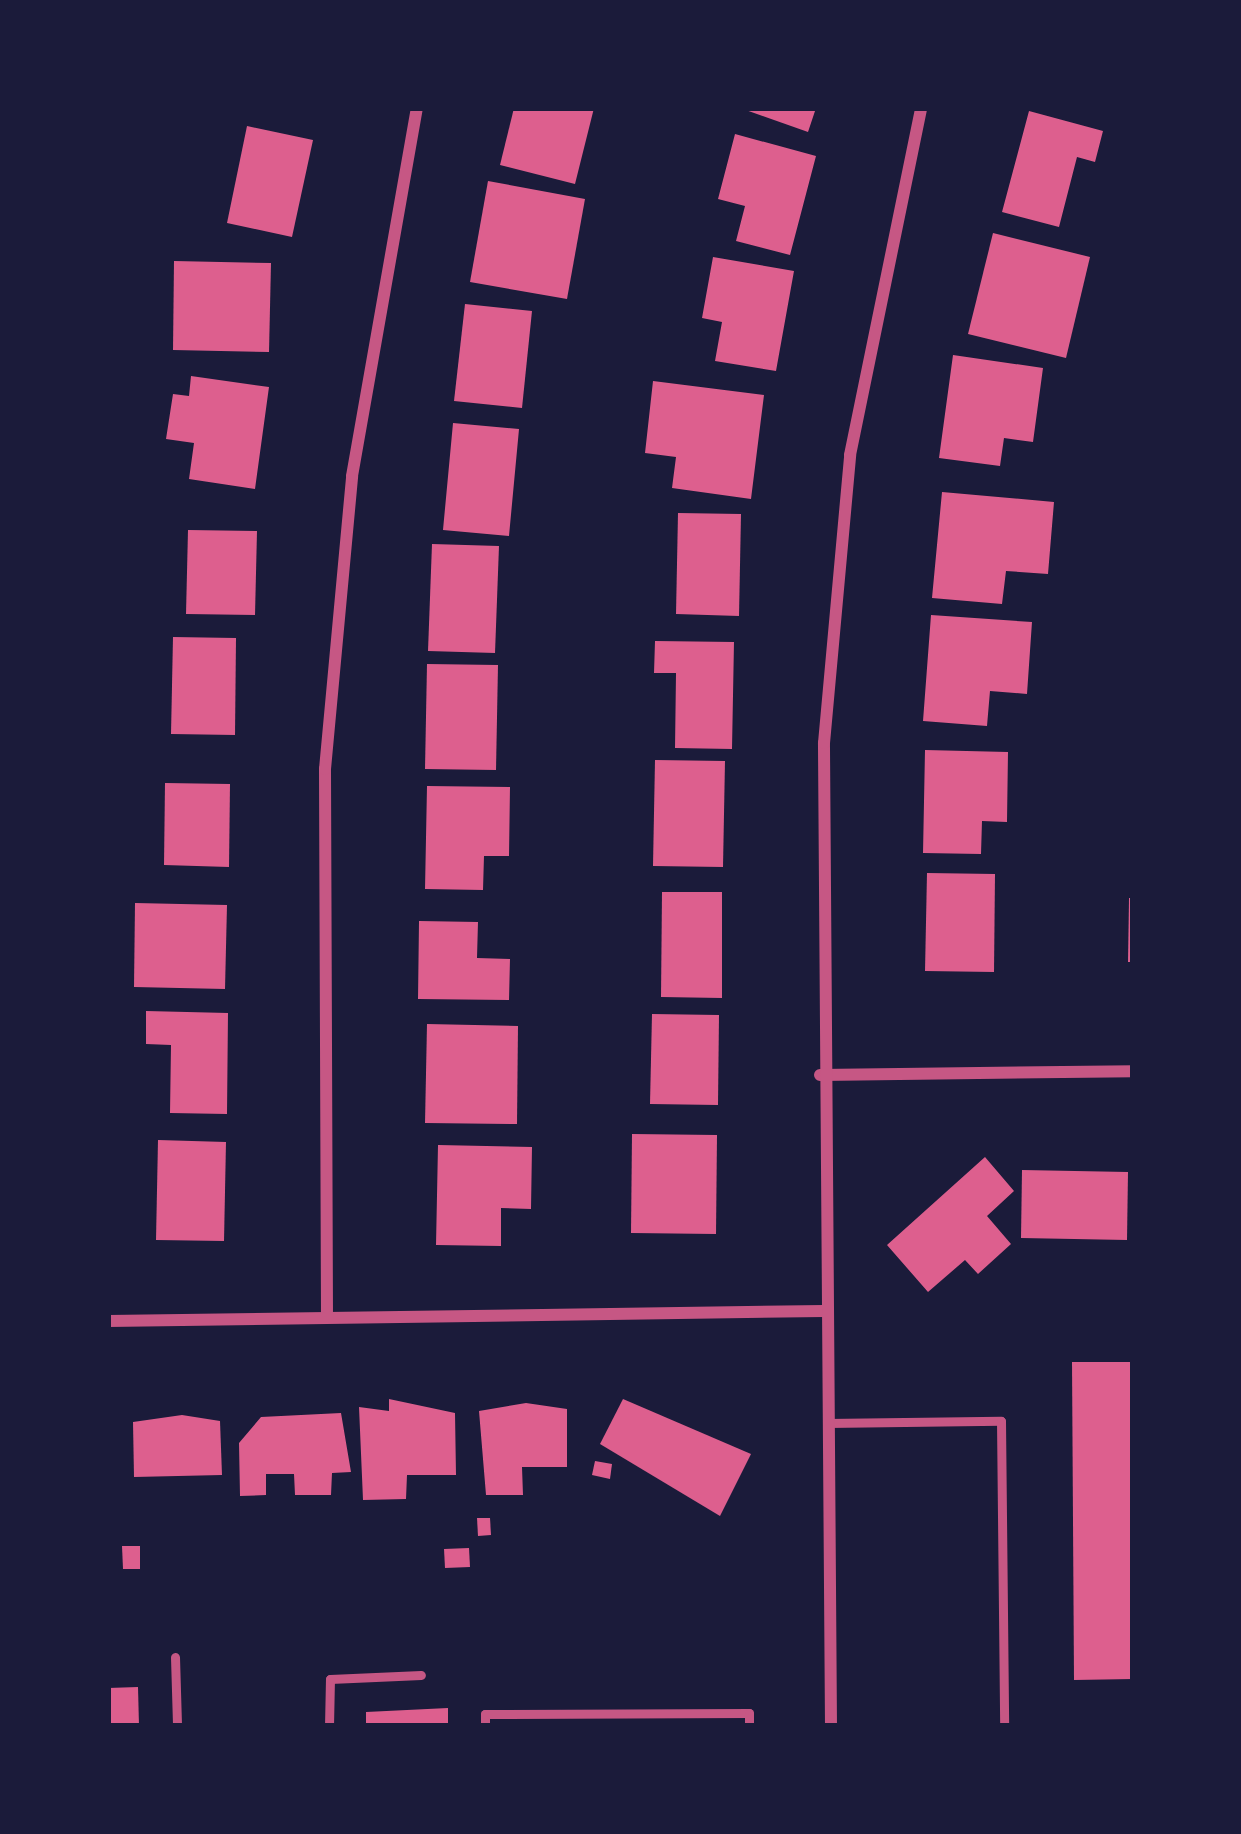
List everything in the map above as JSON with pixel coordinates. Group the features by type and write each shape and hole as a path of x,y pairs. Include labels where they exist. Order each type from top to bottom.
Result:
{"street":[{"path":"327,1318 326,769 352,476 417,108"},
{"path":"831,1726 820,1075 832,605 870,342 921,108"},
{"path":"820,1075 1133,1071"},
{"path":"108,1321 824,1311"}],"lane":[{"path":"827,1423 1001,1421 1004,1726"},
{"path":"175,1657 176,1726"},
{"path":"329,1726 330,1678 421,1676"},
{"path":"485,1726 485,1714 749,1713 749,1726"}],"building":[{"path":"514,108 594,108 575,184 500,165"},
{"path":"740,108 816,108 808,132"},
{"path":"1029,111 1103,131 1095,162 1077,157 1059,227 1002,212"},
{"path":"247,126 313,140 292,237 227,223"},
{"path":"735,134 816,156 790,255 736,241 745,206 718,199"},
{"path":"488,181 585,199 567,299 470,282"},
{"path":"993,233 1090,257 1066,358 968,334"},
{"path":"713,257 794,271 776,371 715,361 722,322 702,318"},
{"path":"174,261 271,263 269,352 173,350"},
{"path":"465,304 532,311 522,408 454,401"},
{"path":"953,355 1043,368 1033,442 1004,438 1000,466 939,458"},
{"path":"191,376 269,387 255,489 189,479 194,443 166,439 173,394 189,396"},
{"path":"653,381 764,395 751,499 672,488 676,457 645,453"},
{"path":"453,423 519,429 509,536 443,530"},
{"path":"942,492 1054,502 1048,574 1006,571 1002,604 932,598"},
{"path":"678,513 741,514 739,616 676,614"},
{"path":"188,530 257,531 255,615 186,614"},
{"path":"432,544 499,546 495,653 428,651"},
{"path":"931,615 1032,622 1027,694 990,691 987,726 923,721"},
{"path":"173,637 236,638 235,735 171,734"},
{"path":"655,641 734,642 732,749 675,748 676,673 654,673"},
{"path":"427,664 498,665 496,770 425,769"},
{"path":"925,750 1008,752 1007,822 982,821 981,854 923,853"},
{"path":"655,760 725,761 723,867 653,866"},
{"path":"165,783 230,784 229,867 164,865"},
{"path":"427,786 510,787 509,856 484,856 483,890 425,889"},
{"path":"927,873 995,874 994,972 925,971"},
{"path":"662,892 722,892 722,998 661,997"},
{"path":"1129,898 1133,898 1133,962 1128,962"},
{"path":"135,903 227,905 225,989 134,987"},
{"path":"419,921 478,922 477,958 510,959 509,1000 418,999"},
{"path":"146,1011 228,1013 227,1114 170,1113 171,1045 146,1044"},
{"path":"652,1014 719,1015 718,1105 650,1104"},
{"path":"427,1024 518,1026 517,1124 425,1123"},
{"path":"632,1134 717,1135 716,1234 631,1233"},
{"path":"158,1140 226,1142 224,1241 156,1240"},
{"path":"438,1145 532,1147 531,1209 501,1208 501,1246 436,1245"},
{"path":"985,1157 1014,1191 987,1216 1011,1244 978,1274 965,1260 928,1292 887,1245"},
{"path":"1022,1170 1128,1172 1127,1240 1021,1238"},
{"path":"1072,1362 1133,1362 1133,1679 1074,1680"},
{"path":"389,1399 455,1413 456,1475 407,1475 406,1499 363,1500 359,1407 389,1411"},
{"path":"623,1399 751,1454 720,1516 600,1444"},
{"path":"526,1403 567,1409 567,1467 522,1467 523,1495 486,1495 479,1411"},
{"path":"341,1413 351,1472 332,1473 331,1495 295,1495 294,1474 266,1474 266,1495 240,1496 239,1443 261,1417"},
{"path":"182,1415 220,1421 222,1475 134,1477 133,1422"},
{"path":"595,1461 612,1464 610,1479 592,1475"},
{"path":"477,1518 490,1518 491,1535 478,1536"},
{"path":"122,1546 140,1546 140,1569 123,1569"},
{"path":"469,1548 470,1567 445,1568 444,1549"},
{"path":"138,1687 139,1726 108,1726 108,1688"},
{"path":"448,1708 448,1726 366,1726 366,1712"}]}
